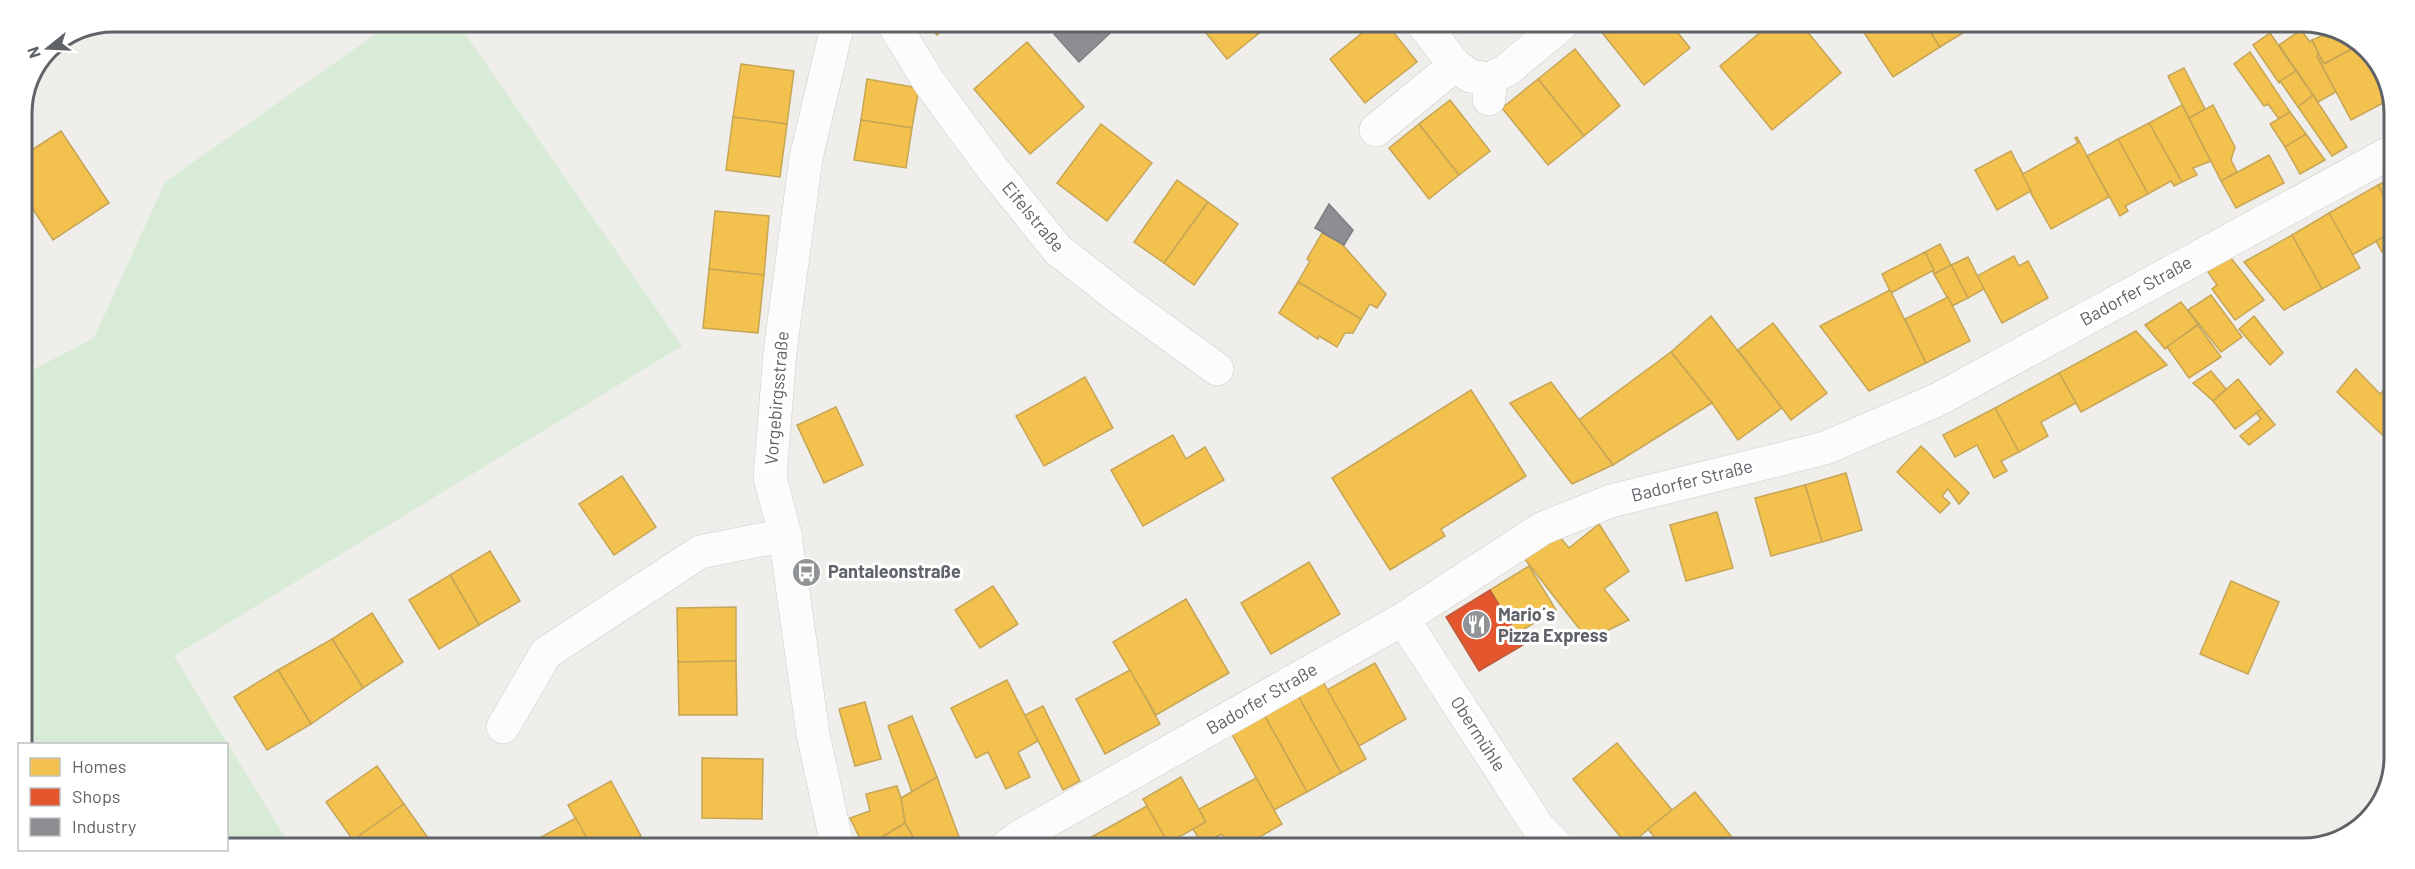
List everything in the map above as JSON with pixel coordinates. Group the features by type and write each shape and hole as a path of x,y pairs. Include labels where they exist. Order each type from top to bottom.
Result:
{"street":[{"name":"Vorgebirgsstraße","path":"835,838 813,734 785,535 770,477 780,352 806,158 836,32"},
{"name":"Eifelstraße","path":"898,32 929,82 992,168 1058,250 1217,369"},
{"path":"1429,32 1455,65 1489,89 1507,70 1552,32"},
{"path":"1376,130 1455,65"},
{"name":"Badorfer Straße","path":"1018,838 1403,619 1543,528 1611,501 1825,448 1937,400 2383,157"},
{"path":"503,727 546,653 700,552 785,535"},
{"name":"Obermühle","path":"1403,619 1538,827 1549,838"}],"green space":[{"path":"379,32 464,32 682,346 174,656 227,743 32,743 32,370 94,338 165,182"},
{"path":"228,744 285,838 228,838"}],"building: Homes":[{"path":"1205,32 1261,32 1227,59"},
{"path":"1363,32 1393,32 1417,62 1365,103 1330,59"},
{"path":"1602,32 1677,32 1690,48 1644,85"},
{"path":"1761,32 1808,32 1841,73 1772,130 1720,66"},
{"path":"1864,32 1930,32 1940,47 1893,77"},
{"path":"1930,32 1965,32 1940,47"},
{"path":"2298,32 2302,32 2310,42 2312,40 2319,55 2317,56 2336,92 2318,102 2279,45"},
{"path":"2270,33 2296,71 2279,83 2253,45"},
{"path":"2324,35 2352,48 2324,64 2312,40"},
{"path":"1027,42 1084,107 1030,154 974,89"},
{"path":"1575,49 1620,106 1584,136 1538,79"},
{"path":"2353,49 2373,72 2381,91 2383,103 2351,120 2317,56 2319,55 2324,64"},
{"path":"2250,52 2290,112 2279,119 2268,104 2264,106 2234,64"},
{"path":"741,64 794,71 787,124 733,117"},
{"path":"2184,68 2205,109 2189,118 2168,76"},
{"path":"2296,71 2313,95 2298,107 2280,81"},
{"path":"867,79 919,88 912,128 861,120"},
{"path":"1538,79 1584,136 1548,165 1502,108"},
{"path":"2313,95 2347,147 2332,156 2298,107"},
{"path":"1450,100 1490,151 1459,175 1419,124"},
{"path":"2182,105 2211,161 2193,168 2197,175 2182,182 2149,123"},
{"path":"2213,105 2235,147 2231,160 2237,172 2221,181 2189,118"},
{"path":"2290,112 2306,134 2285,147 2270,124"},
{"path":"733,117 787,124 780,177 726,170"},
{"path":"861,120 912,128 906,168 854,160"},
{"path":"2149,123 2182,182 2174,186 2171,181 2148,194 2118,139"},
{"path":"1101,124 1152,163 1107,221 1057,183"},
{"path":"1419,124 1459,175 1429,199 1389,148"},
{"path":"61,131 109,203 53,240 32,208 32,150"},
{"path":"2306,134 2325,160 2300,174 2285,147"},
{"path":"2077,137 2109,197 2051,229 2018,170 2020,168 2023,174 2078,143 2075,138"},
{"path":"2118,139 2148,194 2125,206 2128,211 2120,216 2087,156"},
{"path":"2011,151 2031,191 1997,210 1975,170"},
{"path":"2269,155 2284,183 2236,208 2221,181"},
{"path":"1177,180 1208,202 1164,263 1134,242"},
{"path":"2383,182 2383,195 2378,185"},
{"path":"2378,185 2383,195 2383,237 2352,255 2329,213"},
{"path":"1208,202 1238,224 1194,285 1164,263"},
{"path":"715,211 769,216 764,275 709,269"},
{"path":"2329,213 2360,268 2322,289 2292,235"},
{"path":"1322,233 1341,243 1386,294 1377,308 1370,304 1361,319 1298,282 1310,261 1307,259"},
{"path":"2292,235 2322,289 2284,310 2244,262"},
{"path":"2383,237 2383,251 2382,252 2376,241"},
{"path":"1940,244 1951,265 1934,274 1925,252"},
{"path":"1925,252 1934,270 1891,293 1882,274"},
{"path":"2227,253 2264,300 2235,320 2212,289 2217,285 2206,269"},
{"path":"2014,256 2019,266 2028,261 2048,298 2002,323 1977,276"},
{"path":"1968,257 1984,289 1968,298 1951,265"},
{"path":"1951,265 1968,298 1952,306 1934,274"},
{"path":"709,269 764,275 758,333 703,328"},
{"path":"1298,282 1361,319 1353,333 1345,333 1337,347 1319,336 1318,339 1279,313"},
{"path":"1890,290 1926,363 1869,391 1820,326"},
{"path":"2211,295 2242,337 2221,352 2188,310"},
{"path":"1948,297 1970,341 1926,363 1905,319"},
{"path":"2181,302 2198,324 2165,349 2145,325"},
{"path":"1711,316 1782,408 1738,440 1671,352"},
{"path":"2254,316 2283,353 2270,365 2239,329"},
{"path":"1773,323 1827,393 1791,420 1738,350"},
{"path":"2198,325 2221,357 2189,378 2167,347"},
{"path":"2136,331 2167,365 2081,412 2059,373"},
{"path":"1671,352 1712,403 1613,465 1579,420"},
{"path":"2356,369 2380,394 2383,391 2384,436 2337,392"},
{"path":"2211,371 2226,389 2213,401 2193,383"},
{"path":"2059,373 2076,403 2041,422 2048,436 2019,452 1995,408"},
{"path":"1085,377 1113,428 1044,466 1016,416"},
{"path":"2238,379 2262,409 2235,429 2213,401"},
{"path":"1551,382 1613,465 1572,484 1510,403"},
{"path":"1471,390 1526,476 1441,529 1445,536 1390,570 1332,478"},
{"path":"836,407 863,465 824,483 797,425"},
{"path":"1995,408 2019,452 2001,461 2007,471 1994,478 1977,445 1955,457 1943,435"},
{"path":"2262,409 2275,425 2249,445 2240,436 2261,419 2256,413"},
{"path":"1173,435 1186,459 1205,447 1224,480 1143,526 1111,470"},
{"path":"1921,446 1969,493 1959,504 1948,489 1942,496 1950,503 1940,513 1897,472"},
{"path":"1846,473 1862,530 1822,542 1805,485"},
{"path":"622,476 656,527 614,555 579,504"},
{"path":"1805,485 1822,542 1771,556 1755,498"},
{"path":"1717,512 1733,568 1686,581 1670,525"},
{"path":"1599,524 1629,571 1604,589 1629,620 1588,640 1524,558 1559,536 1569,548"},
{"path":"490,551 520,601 479,625 450,575"},
{"path":"1309,562 1340,614 1271,654 1241,603"},
{"path":"1529,566 1556,610 1516,634 1490,590"},
{"path":"450,575 479,625 439,649 409,600"},
{"path":"2231,581 2279,602 2248,674 2200,654"},
{"path":"993,586 1018,624 980,648 955,610"},
{"path":"1186,599 1229,673 1156,715 1113,642"},
{"path":"736,607 736,661 678,662 677,608"},
{"path":"372,613 403,662 363,688 332,639"},
{"path":"332,639 363,688 311,724 278,670"},
{"path":"736,661 737,715 679,715 678,662"},
{"path":"1375,663 1406,719 1359,746 1327,690"},
{"path":"278,670 311,724 267,750 234,697"},
{"path":"1130,670 1160,724 1105,754 1076,699"},
{"path":"1321,678 1366,759 1341,773 1296,692"},
{"path":"1007,680 1038,741 1018,752 1030,777 1006,789 988,752 976,758 951,708"},
{"path":"1296,692 1341,773 1307,792 1262,711"},
{"path":"865,702 881,759 855,766 839,709"},
{"path":"1043,706 1080,781 1063,790 1025,715"},
{"path":"1262,711 1307,792 1274,810 1229,729"},
{"path":"912,716 937,777 912,792 888,726"},
{"path":"1617,743 1672,810 1638,838 1621,838 1573,779"},
{"path":"702,758 763,759 762,819 702,818"},
{"path":"377,766 404,804 356,838 352,838 326,802"},
{"path":"937,777 959,838 914,838 905,823 901,798"},
{"path":"1181,777 1206,822 1177,838 1165,838 1143,799"},
{"path":"1256,778 1282,824 1258,838 1224,838 1222,834 1214,838 1198,838 1193,829 1206,822 1199,809"},
{"path":"611,781 641,836 637,838 587,838 568,805"},
{"path":"897,786 905,823 880,838 860,838 850,818 870,811 866,794"},
{"path":"1695,792 1733,838 1655,838 1648,829"},
{"path":"404,804 428,838 356,838"},
{"path":"1147,806 1165,838 1090,838"},
{"path":"576,818 587,838 539,838"},
{"path":"905,823 914,838 880,838"}],"building: Shops":[{"path":"1490,590 1523,645 1479,671 1446,617"}],"building: Industry":[{"path":"1056,32 1111,32 1079,62 1054,34"},
{"path":"1329,204 1353,230 1344,245 1315,228"}],"place":[{"name":"Pantaleonstraße","path":"807,572"},
{"name":"Mario´s Pizza Express","path":"1477,625"}]}
